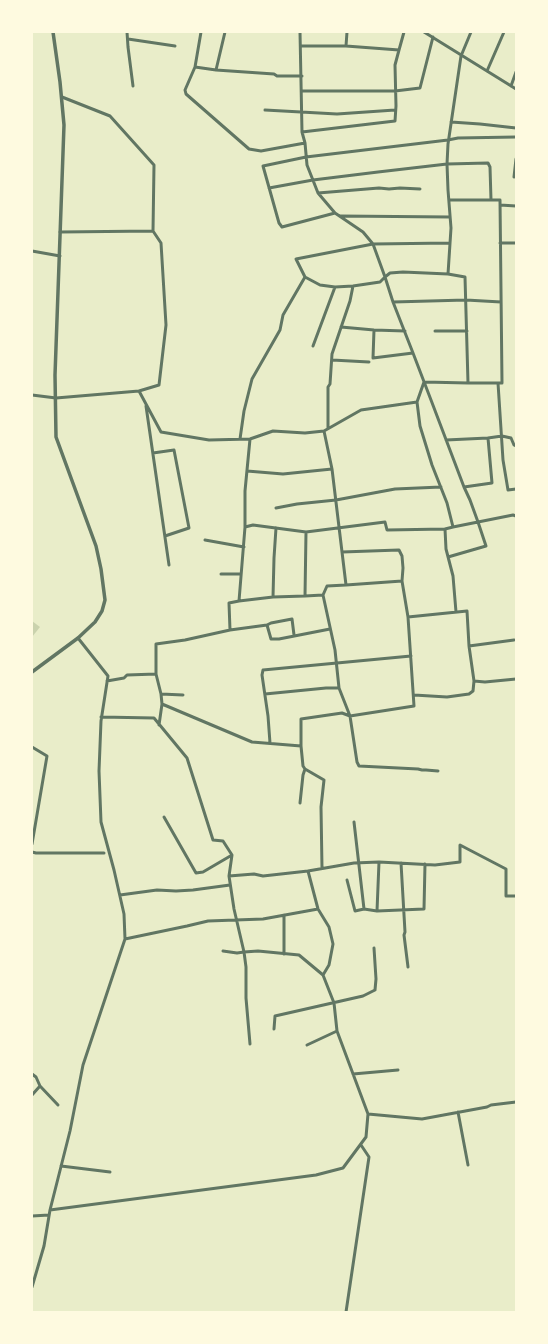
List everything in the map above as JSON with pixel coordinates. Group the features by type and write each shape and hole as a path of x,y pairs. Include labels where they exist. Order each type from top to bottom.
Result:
{"street":[{"path":"32,672 78,638 95,622 102,611 105,600 96,546 56,437 55,375 64,125 62,97 53,32"},
{"path":"127,32 133,86"},
{"path":"201,32 195,67 185,90 186,94 249,149 261,151 305,143"},
{"path":"216,70 226,32"},
{"path":"300,32 302,132 305,143 307,165 318,193 335,213 364,232 373,244 393,302 470,500 486,546 448,557"},
{"path":"346,46 347,32"},
{"path":"302,132 395,122 395,65 404,32"},
{"path":"424,32 516,89"},
{"path":"448,274 451,228 448,200 448,140 461,56 470,32"},
{"path":"487,71 504,32"},
{"path":"302,91 395,91 420,88 433,38"},
{"path":"128,40 174,46"},
{"path":"301,46 346,46 399,50"},
{"path":"195,67 274,74 277,76 302,76"},
{"path":"511,86 516,72"},
{"path":"32,395 56,398 139,391 159,385 166,325 161,243 153,231 154,165 110,116 62,97"},
{"path":"266,110 337,114 395,110"},
{"path":"451,122 516,128"},
{"path":"335,213 282,227 279,223 263,166 306,157 458,138 516,137"},
{"path":"514,177 516,159"},
{"path":"269,188 313,180 447,164 488,163 490,167 491,200"},
{"path":"318,193 379,188 420,189"},
{"path":"424,382 502,383 500,200 448,200"},
{"path":"500,206 516,206"},
{"path":"340,216 450,217"},
{"path":"60,232 153,231"},
{"path":"450,243 373,244 296,259 305,277 320,286 353,286 380,282 390,273 403,272 448,274 465,277 468,383"},
{"path":"500,243 516,243"},
{"path":"32,251 60,256"},
{"path":"240,439 244,411 252,379 280,330 282,315 305,277"},
{"path":"328,428 328,387 330,384 329,379 332,360 350,301 353,286"},
{"path":"313,346 335,287"},
{"path":"393,302 466,300 501,302"},
{"path":"341,327 405,331"},
{"path":"374,330 373,358 413,353"},
{"path":"435,331 467,331"},
{"path":"332,360 369,362"},
{"path":"424,382 417,402 420,426 432,465 447,503 452,527"},
{"path":"498,383 503,460 508,490 516,489"},
{"path":"139,391 161,432 209,440 250,439 273,431 305,433 324,431 361,410 417,402"},
{"path":"146,402 169,565"},
{"path":"324,431 332,469 346,585"},
{"path":"446,440 502,436 511,438 516,446"},
{"path":"464,487 492,483 488,438"},
{"path":"239,601 240,574 244,547 245,491 250,439"},
{"path":"153,453 174,450 189,528 165,536"},
{"path":"247,471 283,474 332,469"},
{"path":"276,508 336,500 395,489 441,487"},
{"path":"245,527 252,525 306,532 385,522 387,530 445,529 516,516"},
{"path":"274,597 276,528"},
{"path":"445,529 446,549 453,576 456,612"},
{"path":"305,596 306,532"},
{"path":"205,540 244,547"},
{"path":"300,803 302,775 305,769 301,746 301,719 342,713 350,716 414,706 408,616 402,581 402,556 399,550 342,552"},
{"path":"221,574 240,574"},
{"path":"402,581 326,586 323,595 337,664 340,688 350,716 357,762 359,766 438,771"},
{"path":"230,630 229,603 274,597 323,595"},
{"path":"408,616 467,612 469,646 474,681 473,691 469,694 447,697 414,695"},
{"path":"159,725 162,704 156,674 156,644 185,640 230,630 267,625 292,619 294,635"},
{"path":"267,625 271,639 330,629"},
{"path":"32,1287 44,1246 50,1210 70,1131 84,1065 125,939 124,914 101,822 99,771 101,717 108,676 78,638"},
{"path":"469,646 514,640"},
{"path":"270,743 268,716 262,676 263,670 411,656"},
{"path":"107,681 124,678 128,675 156,674"},
{"path":"474,681 485,682 516,679"},
{"path":"265,694 340,688"},
{"path":"161,694 183,695"},
{"path":"162,704 252,742 301,746"},
{"path":"101,717 154,718 186,758 213,840 223,841 232,855 229,876 246,967 246,998 250,1044"},
{"path":"32,747 48,756 32,844"},
{"path":"305,769 324,780 321,807 322,868"},
{"path":"164,817 196,873 203,872 232,855"},
{"path":"354,822 364,909"},
{"path":"229,876 254,874 263,876 359,863 379,862 435,865 460,862 460,845 506,869 506,896 516,896"},
{"path":"32,852 104,854"},
{"path":"377,911 379,862"},
{"path":"401,863 404,935 408,967"},
{"path":"347,880 355,911 364,909 377,911 424,909 425,864"},
{"path":"308,871 318,909 328,927 333,944 329,965 323,975"},
{"path":"120,895 157,890 193,890 230,885"},
{"path":"125,939 208,921 263,919 318,909"},
{"path":"284,915 284,954"},
{"path":"274,1029 275,1016 363,996 375,990 376,979 374,948"},
{"path":"50,1210 316,1175 343,1168 361,1145 366,1137 368,1114 337,1031 334,1003 323,975 299,955 258,951 232,953 223,951"},
{"path":"307,1045 337,1031"},
{"path":"353,1074 398,1070"},
{"path":"32,1074 36,1077 40,1086 58,1105"},
{"path":"32,1095 40,1086"},
{"path":"368,1114 422,1119 491,1105 516,1102"},
{"path":"458,1112 468,1165"},
{"path":"346,1312 369,1157 361,1145"},
{"path":"61,1166 110,1172"},
{"path":"32,1216 50,1215"}],"green space":[{"path":"32,621 40,627 32,637"}]}
